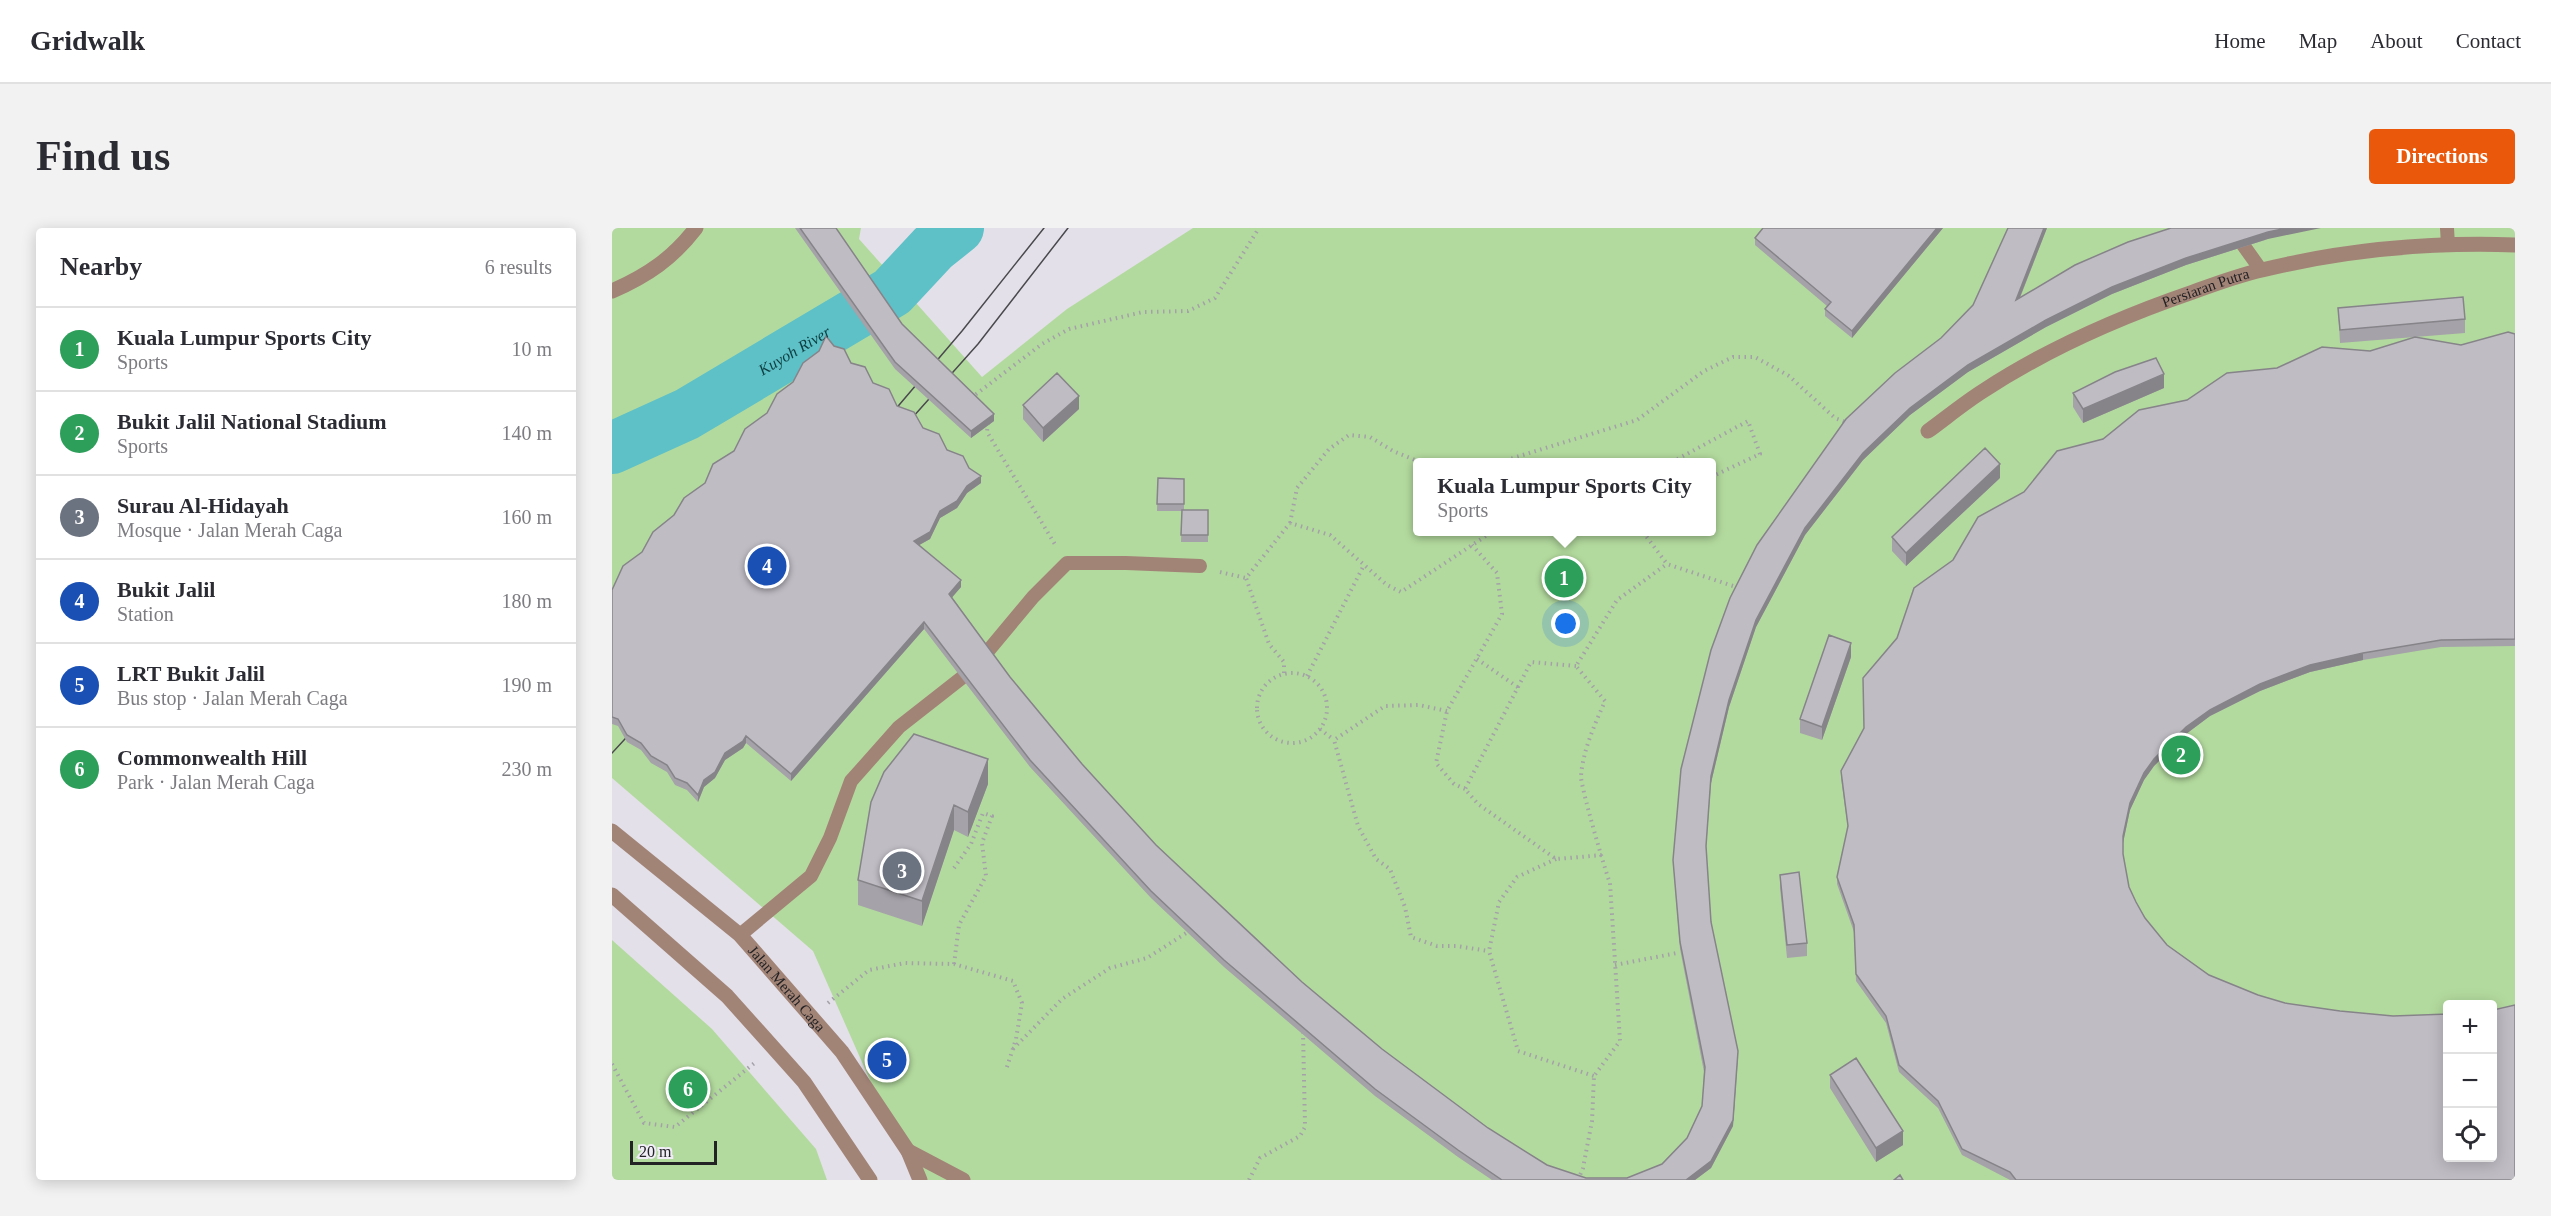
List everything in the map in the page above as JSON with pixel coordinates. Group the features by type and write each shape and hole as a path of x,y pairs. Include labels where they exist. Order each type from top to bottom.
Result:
{"street":[{"path":"612,291 660,266 682,246 696,228"},
{"name":"Persiaran Putra","path":"1928,431 1984,390 2102,327 2157,304 2261,270 2390,249 2448,245 2515,245"},
{"name":"Jalan Merah Caga","path":"612,831 740,935 842,1052 908,1151 920,1180"},
{"path":"612,895 727,996 804,1082 870,1180"},
{"path":"908,1151 963,1180"}],"lane":[{"path":"2231,228 2261,270"},
{"path":"2447,228 2448,245"},
{"path":"740,935 811,876 830,838 851,781 892,734 973,669 1033,597 1067,563 1200,566"}],"path":[{"path":"976,407 970,399 1042,344 1069,329 1143,312 1188,311 1215,298 1259,228"},
{"path":"1513,458 1637,420 1704,371 1732,357 1755,357 1789,376 1835,418 1851,424"},
{"path":"982,415 989,424 987,432 1067,563"},
{"path":"1679,458 1748,421 1760,454 1716,475"},
{"path":"1246,578 1290,523 1297,488 1329,449 1349,435 1370,437 1393,451 1413,459"},
{"path":"1290,523 1330,535 1387,585 1401,592 1485,536"},
{"path":"1647,536 1667,564 1743,590"},
{"path":"1472,545 1497,573 1502,614 1447,711 1436,763 1454,784 1465,789 1478,804 1556,859"},
{"path":"1576,666 1617,600 1667,564"},
{"path":"1307,676 1364,565"},
{"path":"1200,566 1246,578"},
{"path":"1246,578 1269,644 1284,662 1284,673"},
{"path":"1477,659 1519,688"},
{"path":"1465,789 1531,662 1576,666 1605,701 1591,733 1580,778 1610,883 1620,1041 1594,1076 1592,1121 1583,1168 1578,1180"},
{"path":"1296,672 1317,682 1324,692 1327,704 1327,715 1320,729 1305,741 1294,744 1282,743 1272,738 1263,730 1258,720 1258,696 1273,678 1284,673 1296,672"},
{"path":"1334,740 1385,706 1419,705 1447,711"},
{"path":"1320,729 1334,740 1358,826 1376,859 1390,869 1405,907 1411,937 1437,946 1456,946 1489,951"},
{"path":"954,868 971,844 983,813 992,816 982,843 986,876 959,925 954,964"},
{"path":"1594,1076 1518,1051 1489,951 1499,902 1517,876 1556,859 1603,855"},
{"path":"1012,1049 1062,999 1110,968 1146,958 1193,929"},
{"path":"1615,965 1677,953"},
{"path":"869,970 905,963 954,964 1013,981 1022,1003 1006,1070"},
{"path":"1249,1180 1260,1158 1300,1136 1305,1127 1302,1025"},
{"path":"612,1064 644,1123 675,1127 742,1073"}],"green space":[{"path":"612,228 861,228 859,239 982,377 1067,309 1193,228 2515,228 2515,1180 914,1180 813,951 612,778"},
{"path":"612,940 712,1029 816,1149 827,1180 612,1180"}],"building":[{"path":"800,228 836,228 902,324 994,414 971,431 895,362"},
{"path":"1763,228 1937,228 1852,331 1825,309 1831,302 1755,238"},
{"path":"2008,228 2044,228 2016,300 2075,265 2128,242 2171,228 2287,228 2186,258 2112,287 2046,320 1968,365 1910,408 1863,453 1805,528 1756,620 1729,700 1711,776 1706,846 1711,922 1738,1051 1733,1120 1711,1161 1686,1180 1502,1180 1458,1150 1375,1089 1224,960 1151,891 1030,760 924,622 791,774 746,736 743,741 725,753 715,772 704,780 698,795 687,783 675,778 667,765 651,756 641,743 627,735 618,719 612,717 612,590 623,566 642,552 653,532 674,515 684,498 705,483 713,464 734,451 745,429 767,413 777,394 793,382 803,363 819,351 826,336 834,346 844,349 851,363 865,367 873,383 889,389 897,406 914,412 923,428 939,434 947,450 963,456 969,468 981,476 967,486 957,501 940,511 930,532 914,541 961,580 949,594 1010,677 1082,764 1156,845 1302,982 1382,1049 1488,1128 1547,1165 1586,1178 1627,1178 1662,1164 1687,1138 1702,1106 1705,1067 1680,942 1673,860 1681,769 1711,650 1730,598 1757,545 1846,419 1895,373 1941,338 1973,305"},
{"path":"2463,297 2465,319 2340,330 2338,308"},
{"path":"2508,332 2515,334 2515,639 2441,640 2363,653 2310,665 2260,684 2210,710 2186,727 2154,759 2144,773 2130,803 2123,836 2123,854 2129,887 2145,918 2167,945 2209,975 2258,995 2285,1003 2393,1016 2443,1014 2443,1162 2497,1162 2497,1009 2515,1005 2515,1180 2016,1180 2010,1172 1962,1149 1938,1101 1899,1065 1886,1016 1856,974 1854,925 1837,877 1848,826 1841,771 1864,728 1863,678 1897,638 1914,588 1953,560 1978,517 2024,492 2057,451 2103,439 2139,410 2187,400 2227,373 2277,368 2322,347 2370,351 2415,337 2461,345"},
{"path":"2156,358 2164,374 2083,409 2073,393 2115,372"},
{"path":"1057,373 1079,396 1043,428 1023,405"},
{"path":"1985,448 2000,464 1906,553 1892,537"},
{"path":"1158,478 1184,479 1184,504 1157,504"},
{"path":"1182,510 1208,510 1208,535 1181,535"},
{"path":"1829,635 1851,643 1822,727 1800,719"},
{"path":"914,734 988,759 968,812 954,805 922,901 858,880 871,802 884,772"},
{"path":"1799,872 1807,943 1787,945 1780,875"},
{"path":"1856,1058 1903,1131 1876,1148 1830,1075"}],"waterway":[{"name":"Kuyoh River","path":"612,448 687,414 892,292 933,248 958,228"}],"tram line":[{"path":"888,418 962,331 1044,228"},
{"path":"904,427 978,344 1068,228"},
{"path":"612,753 636,727"}],"place":[{"name":"Bukit Jalil","path":"767,566"},
{"name":"Kuala Lumpur Sports City","path":"1564,578"},
{"name":"Bukit Jalil National Stadium","path":"2181,755"},
{"name":"Surau Al-Hidayah","path":"902,871"},
{"name":"LRT Bukit Jalil","path":"887,1060"},
{"name":"Commonwealth Hill","path":"688,1089"}]}
